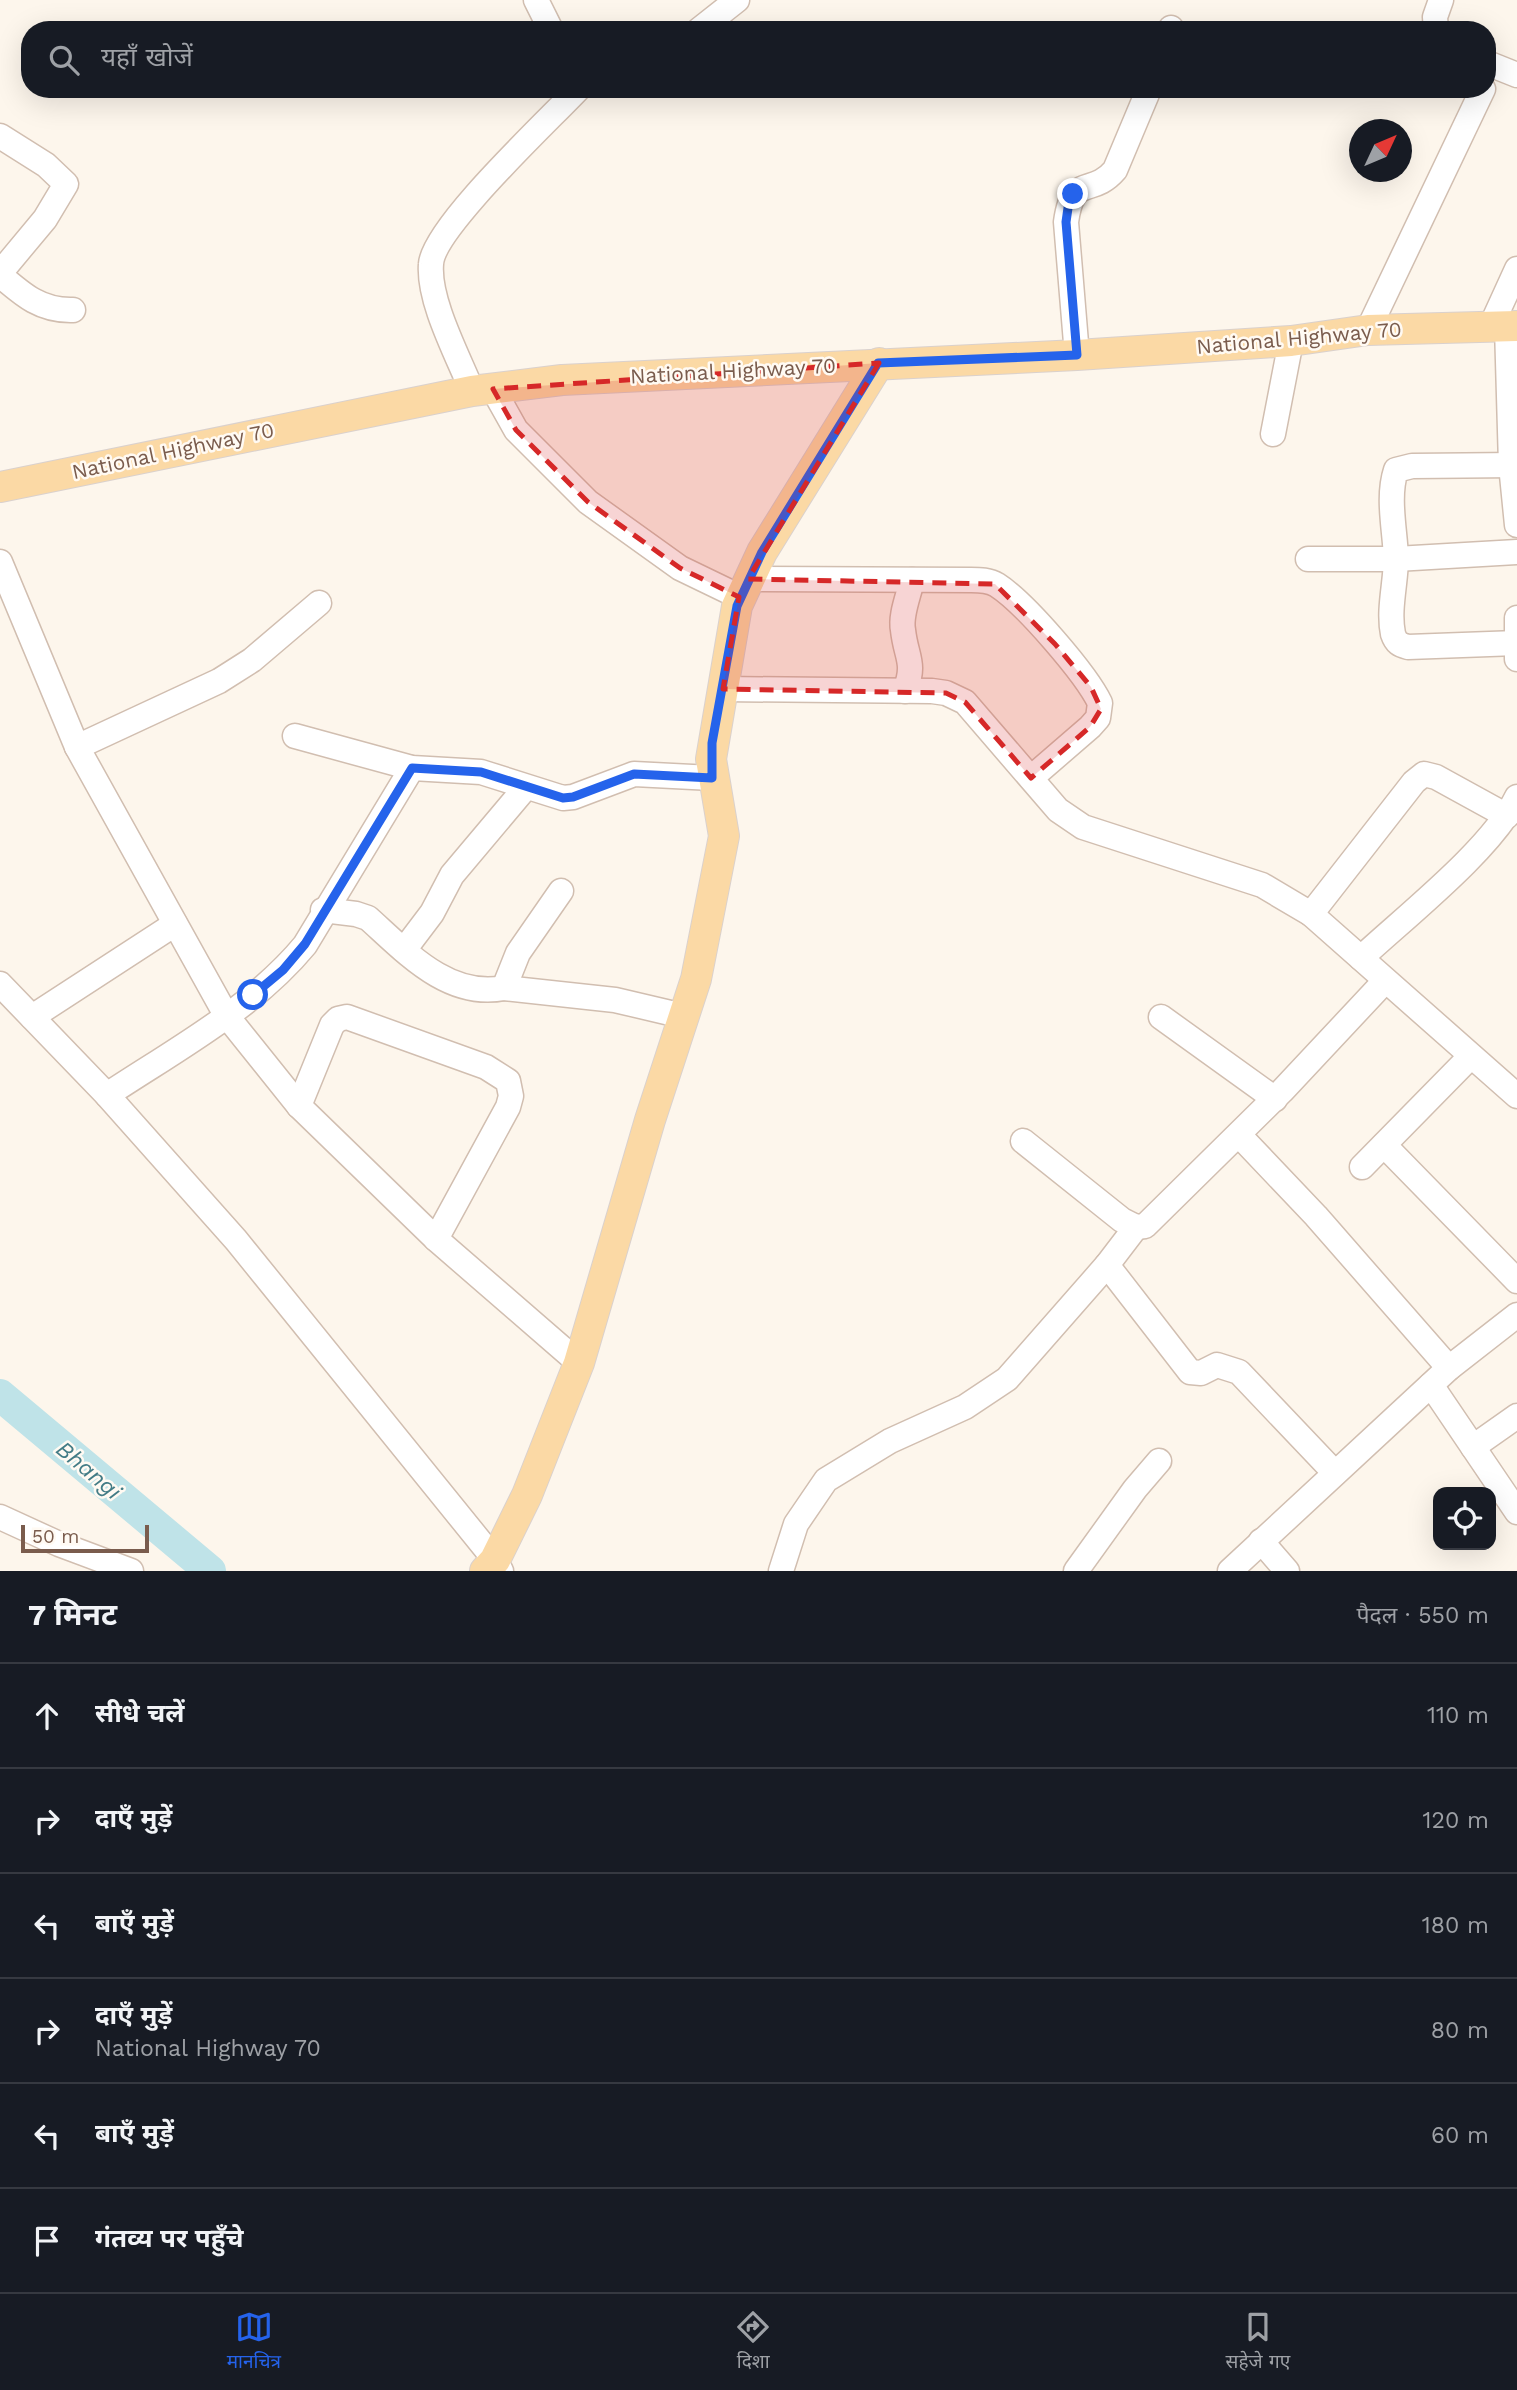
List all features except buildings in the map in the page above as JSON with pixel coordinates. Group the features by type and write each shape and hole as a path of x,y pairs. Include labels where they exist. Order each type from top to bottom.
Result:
{"main road":[{"name":"National Highway 70","path":"0,487 482,390 562,380 1077,355 1291,341 1368,330 1505,326"},
{"path":"494,1567 527,1495 579,1363 632,1177 696,979 724,836 712,778 712,743 723,689 730,631 744,588 878,363"}],"street":[{"path":"536,0 546,21"},
{"path":"710,21 737,0"},
{"path":"1435,21 1441,0"},
{"path":"570,98 454,220 432,253 432,279 438,303 482,390 516,430 588,502 680,568 744,588 912,580 971,580 995,584 1009,594 1055,644 1097,697 1101,709 1098,718 1031,778"},
{"path":"1077,355 1066,222 1069,201 1078,189 1108,178 1115,170 1145,98"},
{"path":"1368,330 1479,98"},
{"path":"0,136 46,165 66,184 45,219 0,274 27,299 57,310 73,310"},
{"path":"1517,269 1505,326 1517,524"},
{"path":"1273,434 1291,341"},
{"path":"1514,465 1399,467 1392,487 1396,559 1392,623 1394,638 1399,645 1517,649 1517,618"},
{"path":"1308,559 1396,559 1517,552"},
{"path":"0,562 77,747 226,1015 299,1106 436,1239 579,1363"},
{"path":"905,691 912,665 902,630 912,580"},
{"path":"77,747 219,681 282,637 319,603"},
{"path":"723,689 946,693 965,702 1058,810 1083,827 1262,885 1311,914 1517,1097"},
{"path":"295,736 412,768 481,772 563,798 573,797 634,774 712,778"},
{"path":"107,1095 226,1015 283,970 305,944 323,910 412,768"},
{"path":"1311,914 1414,782 1424,774 1514,806 1483,844 1361,958"},
{"path":"404,950 432,913 452,875 526,787"},
{"path":"504,988 518,953 561,891"},
{"path":"323,910 362,915 450,983 481,989 504,988 615,1000 683,1016"},
{"path":"32,1017 175,924"},
{"path":"781,1571 796,1524 826,1480 890,1441 965,1408 1007,1379 1107,1265 1136,1227 1154,1219 1275,1098 1385,981"},
{"path":"0,984 107,1095 236,1240 494,1567"},
{"path":"299,1106 332,1025 338,1019 347,1017 486,1067 508,1081 511,1096 508,1107 436,1239"},
{"path":"1161,1017 1275,1098"},
{"path":"1362,1167 1469,1057"},
{"path":"1239,1135 1316,1216 1449,1367"},
{"path":"1023,1141 1122,1220 1136,1227"},
{"path":"1384,1145 1517,1281"},
{"path":"1107,1265 1190,1371 1201,1373 1217,1365 1239,1372 1335,1473"},
{"path":"1230,1571 1449,1367 1517,1315"},
{"path":"1431,1385 1517,1512"},
{"path":"1473,1447 1517,1416"},
{"path":"1076,1571 1135,1489 1159,1461"},
{"path":"0,1517 59,1544 131,1571"},
{"path":"1261,1541 1287,1571"}],"highlighted area":[{"path":"879,363 748,579 995,584 1055,644 1091,687 1101,709 1090,727 1031,778 965,702 946,693 723,689 739,597 680,568 588,502 516,430 493,389"}],"waterway":[{"name":"Bhangi","path":"0,1395 210,1571"}],"route":[{"path":"253,995 283,970 305,944 328,902 412,768 441,767 481,772 563,798 573,797 622,776 634,774 712,778 712,743 723,689 730,631 737,606 762,552 815,470 878,363 1077,355 1066,222 1069,201 1073,194"}]}
